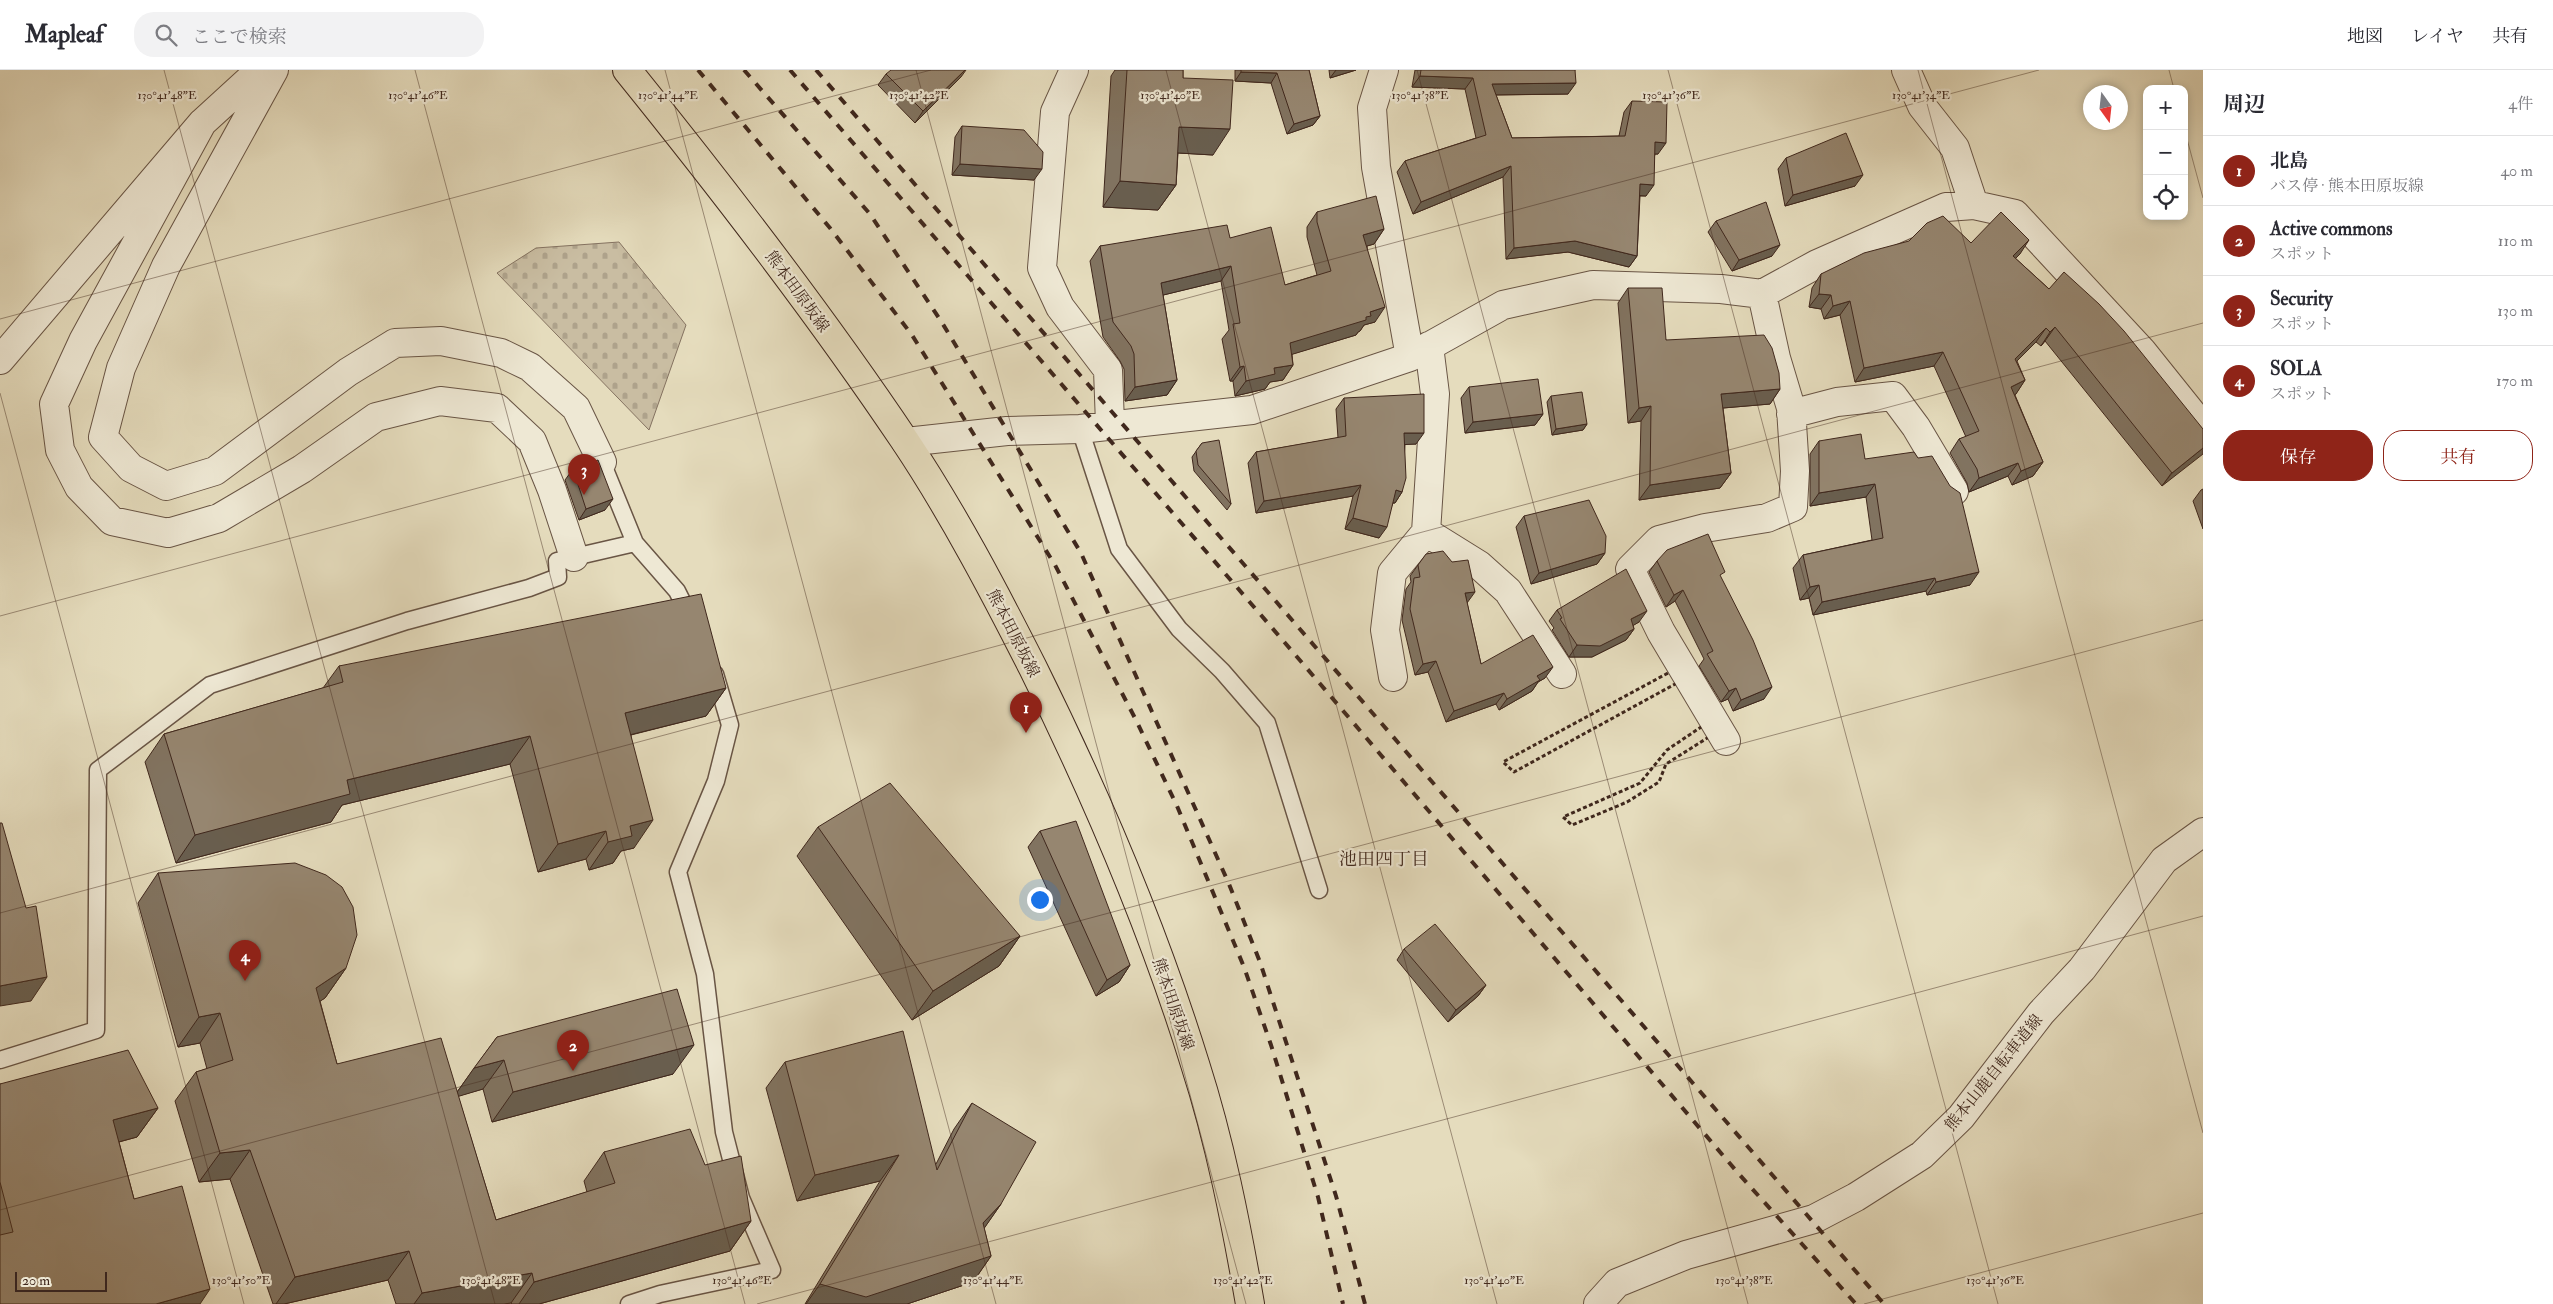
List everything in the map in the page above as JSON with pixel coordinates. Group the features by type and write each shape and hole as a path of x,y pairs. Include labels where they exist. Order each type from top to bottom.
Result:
{"main road":[{"name":"熊本田原坂線","path":"627,70 736,204 906,442 1004,610 1073,748 1140,906 1196,1065 1235,1219 1250,1304"}],"street":[{"path":"0,360 202,123 260,70"},
{"path":"274,70 166,266 121,368 103,437 131,468 166,486 215,471 348,372 395,343 441,342 501,353 530,367 576,408 602,462"},
{"path":"1074,70 1055,112 1042,268 1060,306 1108,370 1110,424"},
{"path":"1384,70 1372,108 1376,167 1419,351 1435,394 1426,532 1392,573 1385,630 1393,677"},
{"path":"1906,70 1922,106 1955,148 1974,205"},
{"path":"202,123 84,341 54,404 60,450 79,487 112,521 168,533 219,518 302,469 376,417 440,401 497,408 532,441 552,490 574,557"},
{"path":"906,442 1007,432 1080,429 1110,424 1252,410 1419,351 1503,305 1593,285 1721,289 1762,294 1817,264 1946,207 1974,205 2015,214 2142,351 2203,427"},
{"path":"1720,730 1660,632 1630,568 1659,540 1705,528 1767,518 1793,507 1795,471 1791,414 1762,294"},
{"path":"1791,414 1837,402 1892,396 1916,427 1954,491"},
{"path":"1426,532 1479,565 1508,591 1562,674"},
{"name":"熊本山鹿自転車道線","path":"1598,1304 1618,1283 1686,1254 1814,1219 1856,1197 1922,1155 1960,1117 2041,1014 2087,963 2164,860 2203,832"}],"lane":[{"path":"1080,429 1119,550 1179,629 1222,671 1267,723 1319,890"},
{"path":"602,462 635,543 677,591 698,634"},
{"path":"0,1060 96,1030 98,770 210,685 407,621 529,588 558,577 558,561 635,543"},
{"path":"629,1304 660,1294 772,1270 741,1198 724,1132 705,974 678,872 716,781 730,725 711,660"}],"path":[{"path":"1684,672 1514,772 1503,762 1684,672"},
{"path":"1720,730 1666,764 1658,782 1626,802 1572,825 1563,817 1640,783 1667,750 1720,730"}],"green space":[{"path":"619,242 686,325 649,430 497,273 536,248"}],"building":[{"path":"891,70 965,70 923,111 886,74"},
{"path":"1127,70 1183,70 1183,78 1233,80 1230,129 1179,127 1176,185 1120,181"},
{"path":"1241,70 1309,70 1320,116 1294,124 1277,73 1241,72"},
{"path":"1421,70 1575,70 1576,83 1492,84 1512,138 1625,136 1632,101 1667,102 1666,143 1655,142 1654,185 1640,184 1637,256 1575,241 1514,248 1511,166 1421,202 1405,161 1486,135 1473,78 1420,76"},
{"path":"962,126 1024,130 1043,152 1042,169 960,164"},
{"path":"1846,133 1863,175 1793,195 1786,158"},
{"path":"1376,196 1384,229 1363,235 1385,307 1370,312 1371,316 1366,317 1366,320 1290,343 1293,365 1274,368 1275,374 1246,381 1244,366 1240,367 1233,324 1240,323 1231,266 1161,283 1177,380 1135,387 1134,354 1131,346 1113,322 1100,246 1227,225 1230,238 1271,227 1285,285 1331,271 1317,222 1317,212"},
{"path":"1766,202 1780,245 1739,260 1716,221"},
{"path":"2001,212 2029,240 2013,256 2049,289 2064,272 2099,304 2124,331 2203,429 2203,448 2172,473 2055,327 2050,332 2046,328 2015,359 2025,380 2011,387 2043,462 2021,471 2018,463 1979,478 1977,469 1959,439 1979,431 1943,352 1864,368 1850,301 1833,306 1831,295 1819,294 1821,274 1864,253 1909,241 1927,223 1943,216 1971,243"},
{"path":"1628,288 1662,288 1666,340 1764,335 1772,348 1779,373 1780,389 1721,394 1731,473 1650,485 1651,406 1639,408"},
{"path":"1538,379 1543,414 1473,422 1469,387"},
{"path":"1582,392 1587,424 1556,429 1551,396"},
{"path":"1424,394 1424,433 1404,433 1406,478 1402,492 1396,490 1387,527 1353,518 1361,485 1264,501 1256,452 1346,436 1344,398"},
{"path":"1861,434 1865,459 1914,452 1918,458 1932,456 1950,486 1960,493 1979,572 1936,582 1935,578 1822,602 1819,585 1810,587 1803,555 1883,538 1875,484 1819,493 1819,441"},
{"path":"1219,440 1231,504 1198,465 1196,451 1202,443"},
{"path":"598,460 613,499 586,509 573,469"},
{"path":"1589,500 1606,536 1605,553 1539,573 1524,516"},
{"path":"1708,534 1725,572 1720,575 1753,640 1772,687 1741,700 1736,688 1729,691 1707,654 1713,651 1683,590 1674,595 1657,561 1667,550"},
{"path":"1443,551 1452,562 1468,560 1475,592 1465,593 1481,664 1533,635 1553,667 1537,676 1540,680 1507,699 1504,693 1454,711 1436,661 1423,664 1410,609 1414,578 1420,577 1418,565 1426,554"},
{"path":"1626,569 1647,611 1631,619 1634,629 1600,646 1577,645 1560,619 1562,618 1557,610"},
{"path":"701,594 726,688 625,713 653,820 630,826 632,836 608,842 606,831 558,844 530,736 347,780 350,794 195,835 164,734 343,682 339,666"},
{"path":"890,783 1020,936 933,991 818,827"},
{"path":"1076,821 1130,965 1107,980 1040,831"},
{"path":"0,823 2,823 26,908 36,906 47,977 0,986"},
{"path":"295,863 326,875 342,887 353,907 357,935 346,968 316,988 337,1064 441,1038 496,1220 615,1183 604,1152 690,1129 705,1165 741,1156 751,1221 534,1282 532,1273 422,1293 409,1251 295,1277 250,1150 220,1153 196,1072 233,1060 220,1013 199,1017 158,873"},
{"path":"1435,924 1486,985 1456,1010 1404,949"},
{"path":"677,989 694,1045 513,1092 504,1060 474,1068 497,1037"},
{"path":"903,1031 937,1170 972,1103 1036,1142 1001,1204 983,1223 991,1256 866,1297 820,1284 899,1155 815,1175 785,1062"},
{"path":"128,1050 158,1108 113,1120 134,1199 182,1186 210,1289 156,1304 0,1304 0,1235 13,1232 0,1182 0,1084"}],"railway":[{"path":"698,70 830,228 912,335 1055,565 1136,720 1177,806 1244,967 1271,1045 1318,1197 1343,1304"},
{"path":"744,70 870,214 941,321 1081,553 1229,884 1260,962 1336,1196 1365,1304"},
{"path":"790,70 1292,651 1738,1173 1856,1304"},
{"path":"816,70 1884,1304"}],"place":[{"name":"Security","path":"584,495"},
{"name":"北島","path":"1026,733"},
{"name":"SOLA","path":"245,981"},
{"name":"Active commons","path":"573,1071"}],"district":[{"name":"池田四丁目","path":"1384,859"}]}
